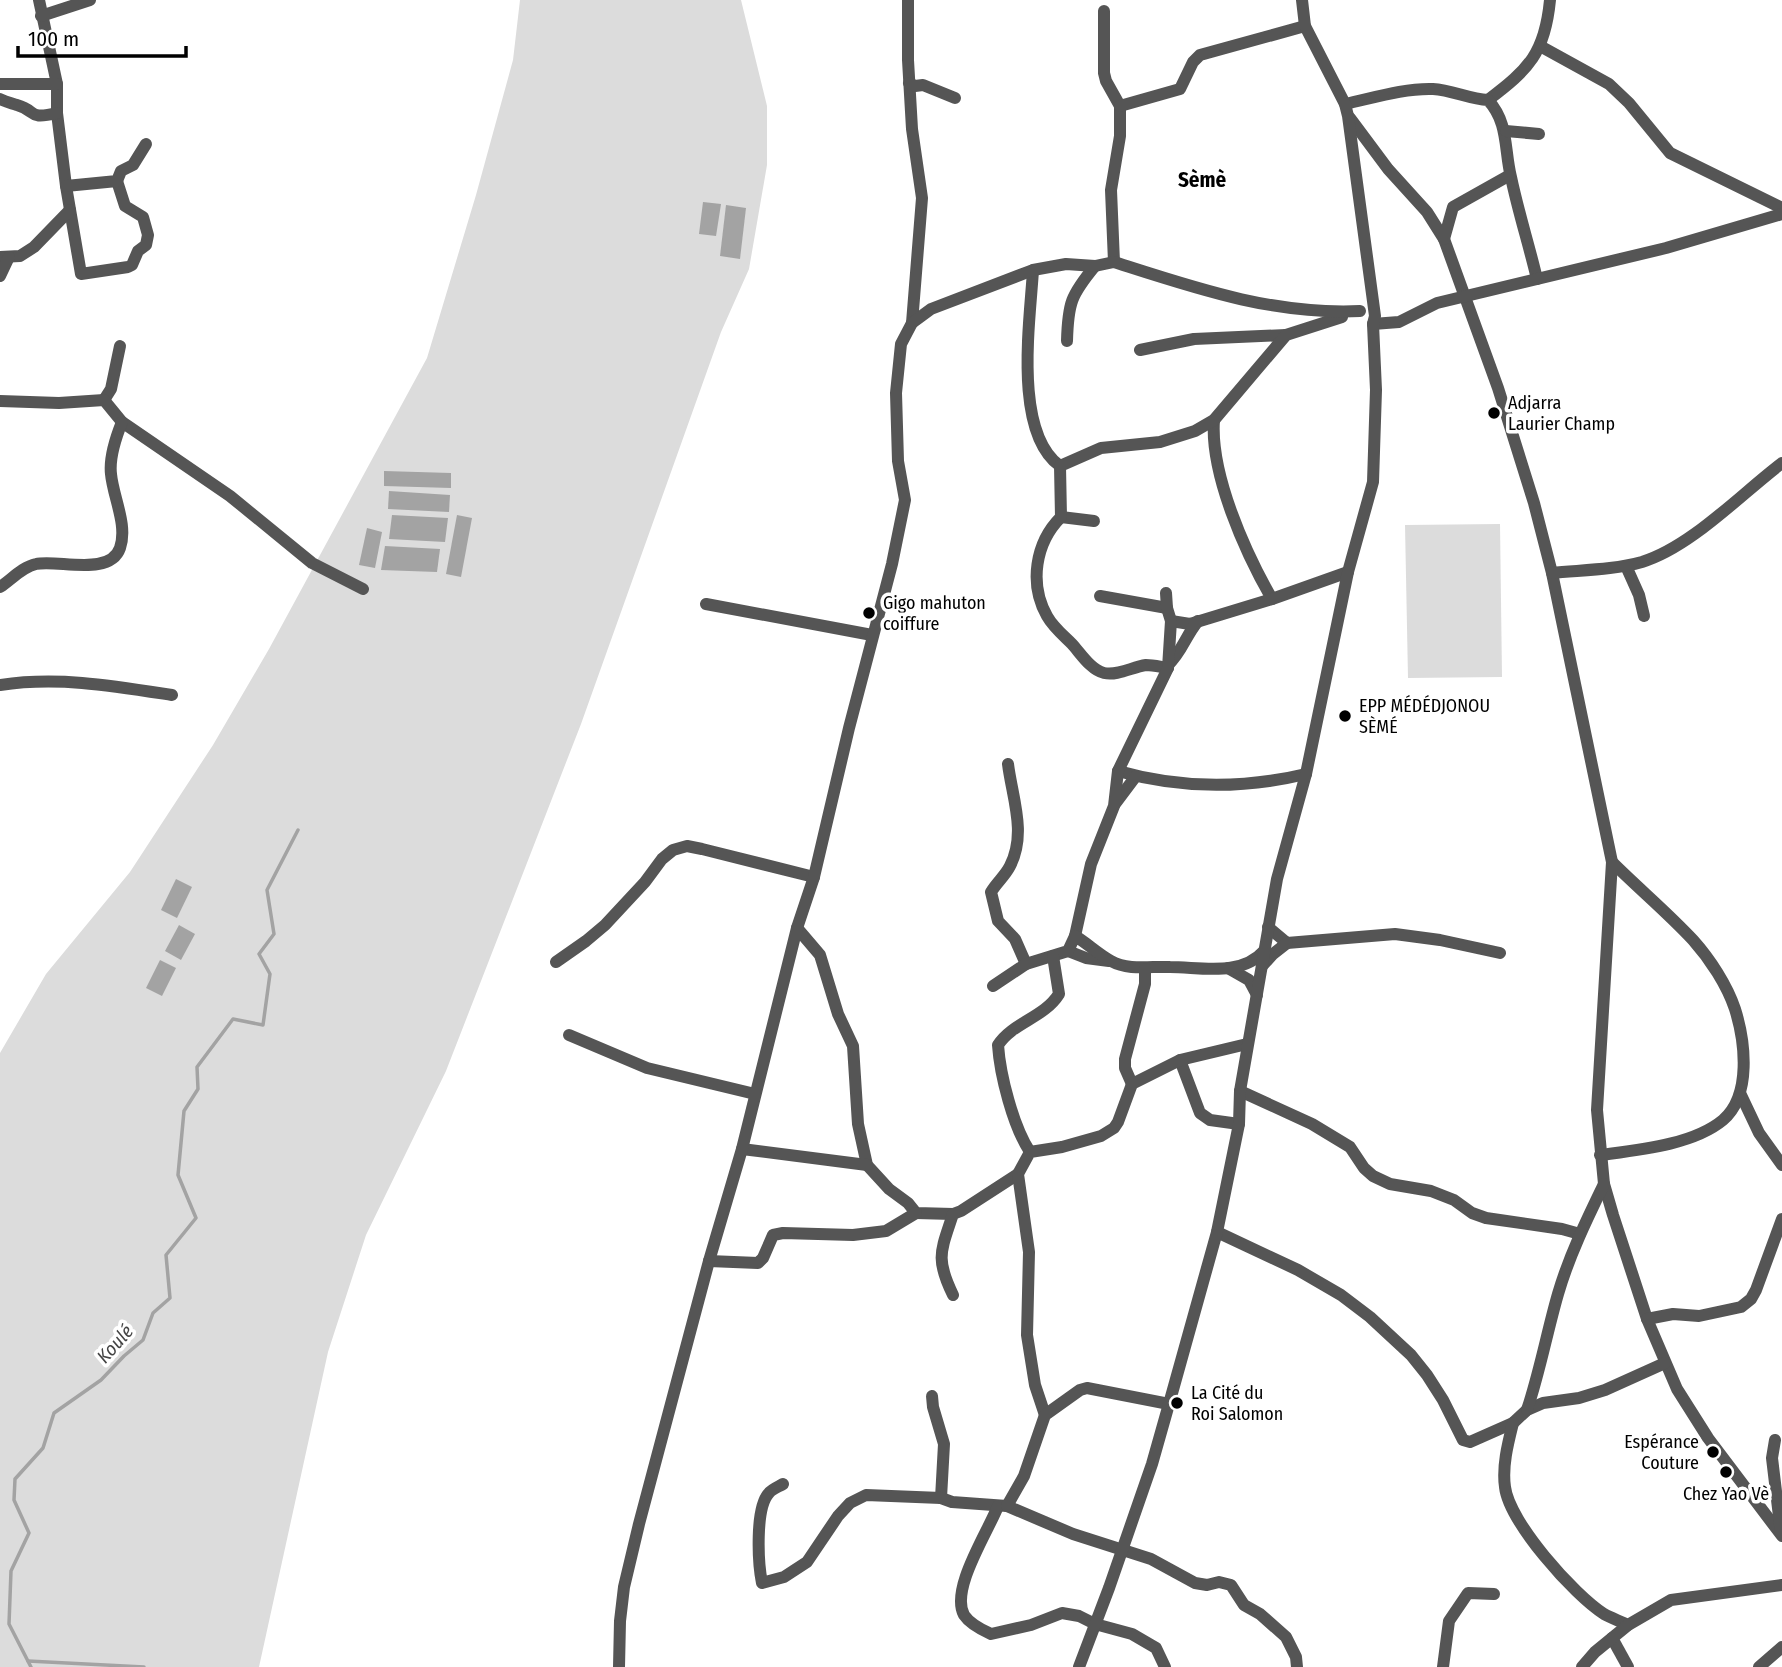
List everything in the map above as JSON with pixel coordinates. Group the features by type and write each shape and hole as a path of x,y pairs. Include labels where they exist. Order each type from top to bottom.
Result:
{"street":[{"path":"39,0 58,84 57,113 81,274 132,265 138,251 146,245 148,236 143,217 125,206 117,181 121,171 133,165 146,144"},
{"path":"41,16 90,0"},
{"path":"619,1667 624,1587 709,1261 742,1149 797,928 814,877 872,635 892,564 905,500 898,461 896,393 901,344 912,323 922,198 912,129 908,0"},
{"path":"1302,0 1305,26 1346,110 1388,169 1427,212 1444,239 1498,388 1534,503 1552,573 1612,862 1597,1110 1604,1184 1647,1319 1678,1389 1708,1438 1782,1535"},
{"path":"1346,110 1416,89 1436,89 1473,99 1488,100 1529,66 1543,40 1550,0"},
{"path":"1104,11 1104,73 1120,106 1120,136 1111,190 1114,262"},
{"path":"1120,106 1180,89 1200,55 1305,26"},
{"path":"1540,46 1609,84 1629,103 1670,153 1782,208"},
{"path":"909,83 915,86 923,85 955,98"},
{"path":"0,84 58,84"},
{"path":"0,99 17,104 33,115 42,117 57,113"},
{"path":"1488,100 1497,110 1506,131 1510,175 1537,279"},
{"path":"1079,1667 1152,1464 1217,1232 1240,1124 1240,1090 1277,879 1306,774 1348,572 1373,482 1376,390 1374,321 1346,110"},
{"path":"1506,131 1539,134"},
{"path":"1427,212 1453,206 1510,175"},
{"path":"66,186 117,181"},
{"path":"1444,239 1453,206"},
{"path":"0,276 5,257 20,256 34,247 70,210"},
{"path":"912,323 931,309 1033,270 1066,264 1095,266 1114,262 1265,306 1329,313 1360,311 1374,321 1399,322 1437,303 1667,248 1782,214"},
{"path":"1067,341 1072,298 1095,266"},
{"path":"1033,270 1029,406 1038,436 1047,453 1060,466 1061,517 1045,536 1041,546 1036,586 1048,619 1082,656 1102,673 1115,673 1147,665 1168,666"},
{"path":"1140,350 1194,339 1286,335 1360,311"},
{"path":"1060,466 1101,448 1174,439 1214,420 1286,335"},
{"path":"104,400 111,389 120,346"},
{"path":"0,401 59,403 104,400"},
{"path":"104,400 122,422 230,496 312,564 363,589"},
{"path":"1214,420 1216,455 1237,527 1272,599"},
{"path":"0,587 28,566 105,563 117,555 122,533 110,471 115,441 122,422"},
{"path":"1552,573 1626,566 1668,551 1721,513 1782,463"},
{"path":"1061,517 1094,521"},
{"path":"1626,566 1644,616"},
{"path":"1100,596 1169,615 1190,624 1348,572"},
{"path":"1167,593 1168,666"},
{"path":"706,604 872,635"},
{"path":"1114,806 1118,771 1168,666 1198,621"},
{"path":"0,685 39,681 68,682 172,695"},
{"path":"1008,764 1018,819 1017,847 1009,868 991,892 998,921 1015,939 1026,964"},
{"path":"1118,771 1171,782 1239,786 1306,774"},
{"path":"1068,951 1075,936 1091,864 1114,806 1136,776"},
{"path":"556,961 605,925 645,882 662,859 673,850 687,846 814,877"},
{"path":"1601,1155 1642,1150 1693,1135 1723,1120 1741,1096 1744,1070 1739,1027 1724,985 1693,940 1612,862"},
{"path":"1268,927 1287,943"},
{"path":"797,928 820,955 838,1014 853,1046 858,1124 867,1165 916,1213"},
{"path":"1262,967 1287,943 1395,934 1440,940 1500,953"},
{"path":"1075,936 1112,962"},
{"path":"993,986 1026,964 1068,951 1086,958 1145,969 1228,968 1255,961 1264,951"},
{"path":"1030,1152 1023,1141 1004,1085 998,1045 1004,1034 1031,1019 1059,994 1053,956"},
{"path":"1228,968 1249,980 1257,996"},
{"path":"1132,1084 1125,1068 1125,1059 1144,984 1145,969"},
{"path":"569,1035 647,1068 755,1094"},
{"path":"1030,1152 1062,1147 1101,1136 1114,1128 1132,1084 1180,1060 1247,1044"},
{"path":"1180,1060 1200,1113 1210,1120 1240,1124"},
{"path":"1240,1090 1312,1124 1350,1147 1364,1168 1390,1184 1431,1191 1486,1218 1562,1228 1580,1234"},
{"path":"1741,1096 1746,1111 1782,1165"},
{"path":"742,1149 867,1165"},
{"path":"709,1261 758,1263 773,1235 783,1233 853,1235 886,1231 916,1213 953,1214 1018,1174 1030,1152"},
{"path":"1018,1174 1029,1252 1027,1335 1035,1385 1045,1416"},
{"path":"1527,1410 1558,1292 1580,1234 1604,1184"},
{"path":"953,1214 940,1261 953,1295"},
{"path":"1647,1319 1673,1314 1699,1316 1741,1307 1751,1299 1756,1290 1782,1219"},
{"path":"1217,1232 1298,1270 1370,1317 1411,1354 1427,1375 1463,1440 1470,1442 1513,1423 1527,1410 1544,1403 1579,1398 1605,1390 1665,1363"},
{"path":"1165,1667 1156,1648 1132,1634 1095,1624 1079,1616 1062,1614 991,1634 964,1615 961,1598 962,1584 970,1563 1027,1467 1045,1416 1084,1389 1169,1405"},
{"path":"932,1396 944,1444 941,1498"},
{"path":"1513,1423 1507,1449 1504,1485 1510,1509 1522,1529 1566,1580 1603,1614 1628,1625"},
{"path":"1775,1440 1772,1458 1782,1535"},
{"path":"783,1484 770,1492 764,1501 758,1542 762,1583 784,1577 807,1562 838,1516 850,1503 866,1495 941,1498 952,1502 1003,1506 1073,1534 1151,1559 1195,1583 1207,1585 1219,1582 1231,1585 1244,1605 1260,1614 1286,1637 1296,1657 1297,1667"},
{"path":"1582,1667 1628,1625 1671,1600 1782,1585"},
{"path":"1443,1667 1449,1621 1468,1594 1494,1594"},
{"path":"1612,1638 1628,1667"},
{"path":"1759,1667 1782,1647"}],"shaded area":[{"path":"520,0 741,0 767,106 767,165 749,269 721,332 581,724 446,1071 366,1235 328,1352 259,1667 0,1667 0,1053 46,974 130,872 213,745 269,649 427,358 513,60"},
{"path":"703,202 721,204 716,236 699,234"},
{"path":"726,205 746,208 740,259 720,256"},
{"path":"384,471 451,473 451,488 384,486"},
{"path":"389,491 450,495 449,512 388,509"},
{"path":"392,515 448,518 445,542 389,539"},
{"path":"457,515 472,518 461,577 446,574"},
{"path":"1500,524 1502,677 1408,678 1405,525"},
{"path":"367,528 382,532 375,568 359,565"},
{"path":"385,546 440,549 437,572 381,570"},
{"path":"176,879 192,887 177,918 161,910"},
{"path":"179,925 195,934 181,960 165,951"},
{"path":"160,960 176,968 162,996 146,988"}],"waterway":[{"name":"Koulé","path":"31,1667 9,1624 11,1571 29,1533 14,1500 15,1479 43,1448 54,1413 101,1380 143,1340 153,1313 170,1298 166,1255 196,1218 178,1175 184,1111 198,1089 197,1067 233,1019 263,1025 270,974 259,954 274,934 267,890 298,830"},
{"path":"28,1661 144,1667"}],"place":[{"name":"Adjarra Laurier Champ","path":"1494,413"},
{"name":"Gigo mahuton coiffure","path":"869,613"},
{"name":"EPP MÉDÉDJONOU SÈMÉ","path":"1345,716"},
{"name":"La Cité du Roi Salomon","path":"1177,1403"},
{"name":"Espérance Couture","path":"1713,1452"},
{"name":"Chez Yao Vè","path":"1726,1472"}],"district":[{"name":"Sèmè","path":"1202,180"}]}
